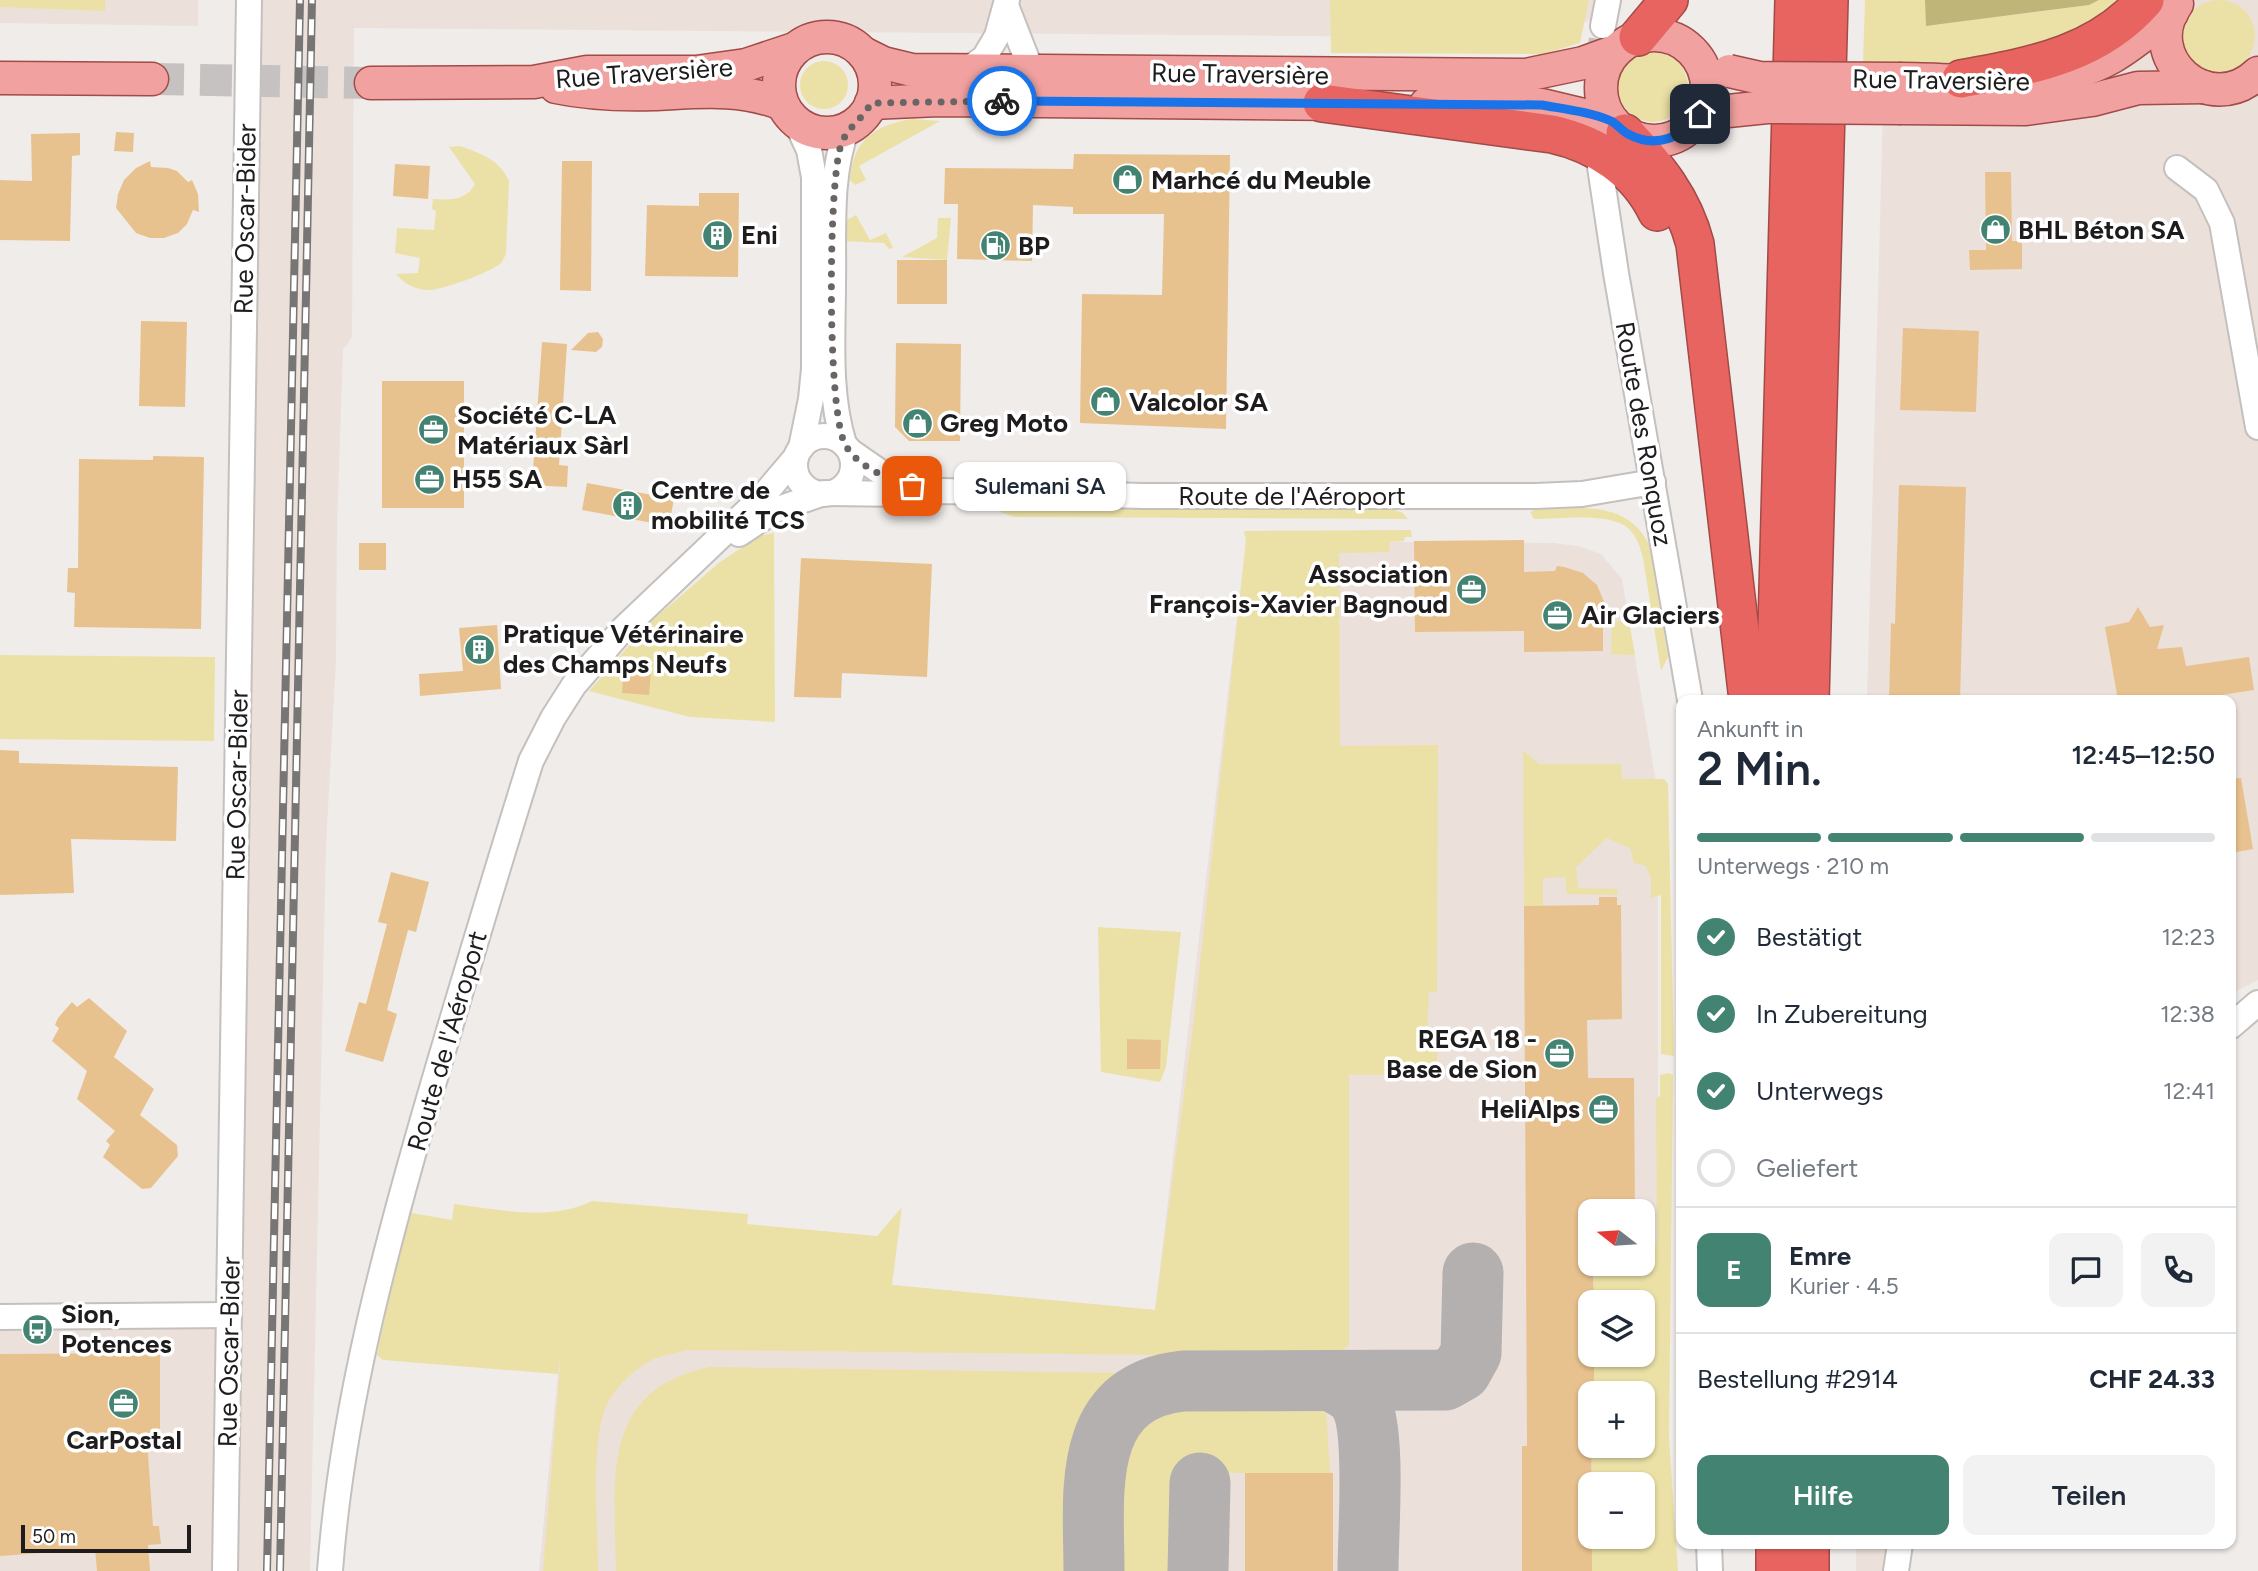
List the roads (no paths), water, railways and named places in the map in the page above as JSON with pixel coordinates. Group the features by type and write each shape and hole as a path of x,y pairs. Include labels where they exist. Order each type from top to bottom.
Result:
{"highway":[{"path":"1619,38 1669,0"},
{"path":"1775,695 1794,0"},
{"path":"1810,695 1821,217 1829,0"},
{"path":"1821,217 1844,0"},
{"path":"1961,79 2049,62 2084,48 2117,26 2172,3"},
{"path":"1322,103 1552,134 1578,141 1608,157 1639,184 1655,208 1682,274 1707,355"},
{"path":"1619,127 1673,188 1690,226 1699,271 1747,695"},
{"path":"1775,1549 1775,1571"},
{"path":"1810,1549 1810,1571"}],"main road":[{"path":"2172,3 2166,35 2171,58 2184,76 2215,90 2251,81"},
{"name":"Rue Traversière","path":"863,53 883,63 912,70 1526,75 1571,66 1619,38 1650,34 1674,39 1695,54 1729,71 1760,78 1902,94"},
{"path":"826,37 843,39 863,53 874,77 871,103 860,119 848,128 832,133 819,132 789,113 779,77 785,61 794,49 810,40 826,37"},
{"path":"1619,38 1608,63 1601,91 1603,102 1619,127"},
{"name":"Rue Traversière","path":"371,83 534,82 587,72 671,73 726,69 794,49"},
{"path":"1693,124 1700,114 1708,91 1707,76 1695,54"},
{"path":"0,78 152,79"},
{"name":"Rue Traversière","path":"871,103 951,100 1542,105 1619,127 1648,141 1660,141 1684,132 1693,124 1728,111 1902,94 1961,79"},
{"name":"Rue Traversière","path":"534,82 596,93 732,91 763,96 789,113"},
{"path":"1902,94 2026,109 2081,102 2138,88 2204,87"}],"street":[{"name":"Rue Oscar-Bider","path":"225,1571 249,0"},
{"path":"1608,0 1619,38"},
{"path":"964,71 984,58 997,36 1007,4"},
{"path":"1007,4 1032,72"},
{"name":"Route de l'Aéroport","path":"330,1571 342,1468 358,1380 396,1216 531,761 574,685 623,629 763,496 799,453 811,399 814,369 814,189 813,164 789,113"},
{"path":"847,448 837,439 821,436 813,438 799,453 795,466 801,482 815,492 826,493 844,485 853,469 835,402 836,164 848,128"},
{"name":"Route des Ronquoz","path":"1600,167 1689,695"},
{"path":"2177,168 2206,190 2222,223 2258,427"},
{"name":"Route de l'Aéroport","path":"847,448 892,480 931,491"},
{"name":"Route de l'Aéroport","path":"689,567 775,510 826,493 908,494 931,491 1133,496 1536,496 1583,494 1653,482"},
{"path":"2236,1023 2258,1003"},
{"path":"2236,1024 2258,1013"},
{"path":"0,1317 229,1315"},
{"path":"1709,1549 1710,1571"},
{"path":"1896,1571 1899,1549"}],"tunnel":[{"path":"1597,135 1596,70 1603,26"},
{"path":"152,79 371,83"}],"railway":[{"path":"267,1571 300,0"},
{"path":"280,1571 312,0"}],"place":[{"name":"Marhcé du Meuble","path":"1128,180"},
{"name":"BHL Béton SA","path":"1995,230"},
{"name":"Eni","path":"718,235"},
{"name":"BP","path":"995,246"},
{"name":"Valcolor SA","path":"1106,402"},
{"name":"Greg Moto","path":"917,423"},
{"name":"Société C-LA Matériaux Sàrl","path":"434,430"},
{"name":"H55 SA","path":"429,479"},
{"name":"Sulemani SA","path":"912,486"},
{"name":"Centre de mobilité TCS","path":"628,505"},
{"name":"Association François-Xavier Bagnoud","path":"1471,589"},
{"name":"Air Glaciers","path":"1558,615"},
{"name":"Pratique Vétérinaire des Champs Neufs","path":"480,649"},
{"name":"REGA 18 - Base de Sion","path":"1560,1054"},
{"name":"HeliAlps","path":"1603,1109"},
{"name":"Sion, Potences","path":"38,1329"},
{"name":"CarPostal","path":"124,1404"}]}
